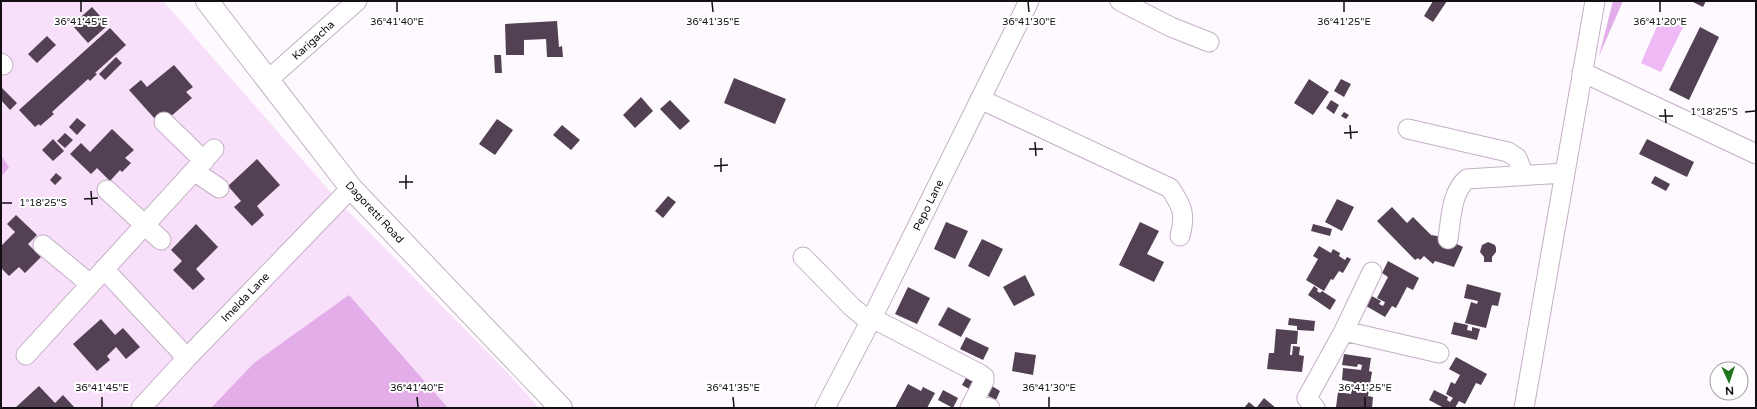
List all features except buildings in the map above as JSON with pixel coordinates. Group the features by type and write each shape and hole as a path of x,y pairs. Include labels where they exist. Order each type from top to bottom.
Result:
{"main road":[{"name":"Dagoretti Road","path":"207,1 269,79 351,188 560,408"}],"street":[{"name":"Karigacha","path":"269,79 357,1"},
{"name":"Pepo Lane","path":"825,408 871,320 1029,1"},
{"path":"1120,1 1171,28 1209,42"},
{"path":"1524,408 1595,1"},
{"path":"1582,72 1756,154"},
{"path":"980,99 1170,188 1181,204 1183,224 1180,236"},
{"path":"164,122 204,161 219,188"},
{"path":"1408,129 1508,152 1517,158 1524,175"},
{"path":"26,355 90,284 146,226 204,161"},
{"path":"1448,239 1456,193 1460,184 1467,179 1565,173"},
{"name":"Imelda Lane","path":"141,408 186,358 351,188"},
{"path":"108,190 161,240"},
{"path":"43,245 90,284"},
{"path":"803,257 852,307 871,320 984,377 978,406"},
{"path":"104,269 186,358"},
{"path":"1315,408 1307,398 1344,330 1372,272"},
{"path":"1344,330 1439,353"}],"shaded area":[{"path":"1,1 163,1 342,205 505,370 539,408 1,408"},
{"path":"1613,1 1623,1 1599,56"},
{"path":"1661,17 1683,27 1661,72 1641,63"},
{"path":"1,155 9,167 1,177"},
{"path":"349,295 448,408 211,408 254,363"}]}
